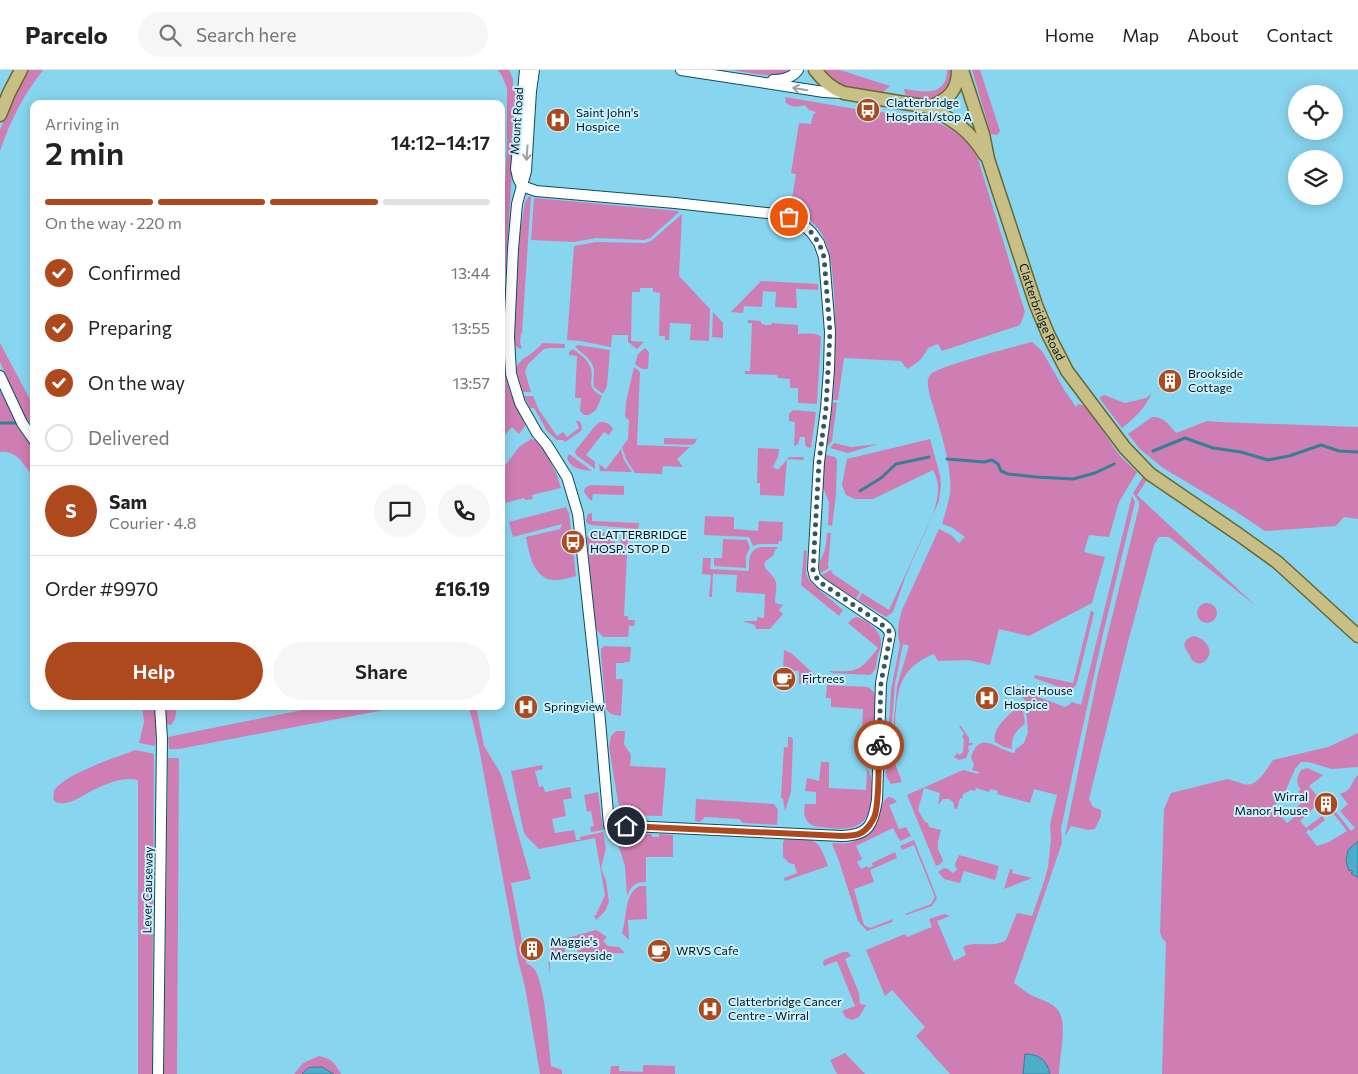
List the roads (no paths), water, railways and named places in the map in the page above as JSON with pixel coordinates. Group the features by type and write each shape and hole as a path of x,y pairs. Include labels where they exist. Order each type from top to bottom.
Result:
{"main road":[{"path":"0,115 21,70"},
{"path":"815,70 834,89 844,93 929,106 940,103 948,97 954,90 960,70"},
{"name":"Clatterbridge Road","path":"960,70 983,134 988,159 1020,257 1048,334 1067,371 1125,448 1150,474 1277,562 1358,636"},
{"name":"Clatterbridge Road","path":"929,106 965,129 988,159"}],"street":[{"name":"Mount Road","path":"522,186 526,171 534,70"},
{"path":"682,70 824,92 844,93"},
{"path":"757,81 784,80 795,74 798,70"},
{"name":"Mount Road","path":"522,73 516,170 522,186"},
{"path":"522,186 536,191 776,214 789,217 802,224 819,243 824,257 830,332 826,408 819,462 813,570 821,583 886,626 890,634 881,682 877,800 874,817 868,827 861,833 842,836 608,825 598,698 576,506 567,477 547,445 537,433 520,403 512,374 509,337 513,249 522,186"},
{"path":"0,376 22,423 30,434"},
{"name":"Lever Causeway","path":"158,1074 162,739 160,710"}],"water":[{"path":"1358,841 1358,878 1351,873 1353,872 1351,870 1349,871 1346,861 1348,850"},
{"path":"1025,1054 1034,1055 1042,1059 1047,1065 1050,1074 1023,1074"},
{"path":"322,1067 334,1074 302,1074 308,1068"}],"waterway":[{"path":"0,423 15,423"},
{"path":"1153,451 1185,438 1213,448 1241,452 1268,460 1289,456 1321,445 1339,451 1358,452"},
{"path":"860,491 881,478 896,464 929,457"},
{"path":"947,459 984,462 992,460 998,464 1001,471 1008,474 1073,479 1095,473 1114,464"}],"place":[{"name":"Clatterbridge Hospital/stop A","path":"868,110"},
{"name":"Saint John's Hospice","path":"558,120"},
{"name":"Brookside Cottage","path":"1170,381"},
{"name":"CLATTERBRIDGE HOSP. STOP D","path":"573,542"},
{"name":"Firtrees","path":"784,679"},
{"name":"Claire House Hospice","path":"987,698"},
{"name":"Springview","path":"526,707"},
{"name":"Wirral Manor House","path":"1326,804"},
{"name":"Maggie's Merseyside","path":"532,949"},
{"name":"WRVS Cafe","path":"659,951"},
{"name":"Clatterbridge Cancer Centre - Wirral","path":"710,1009"}]}
